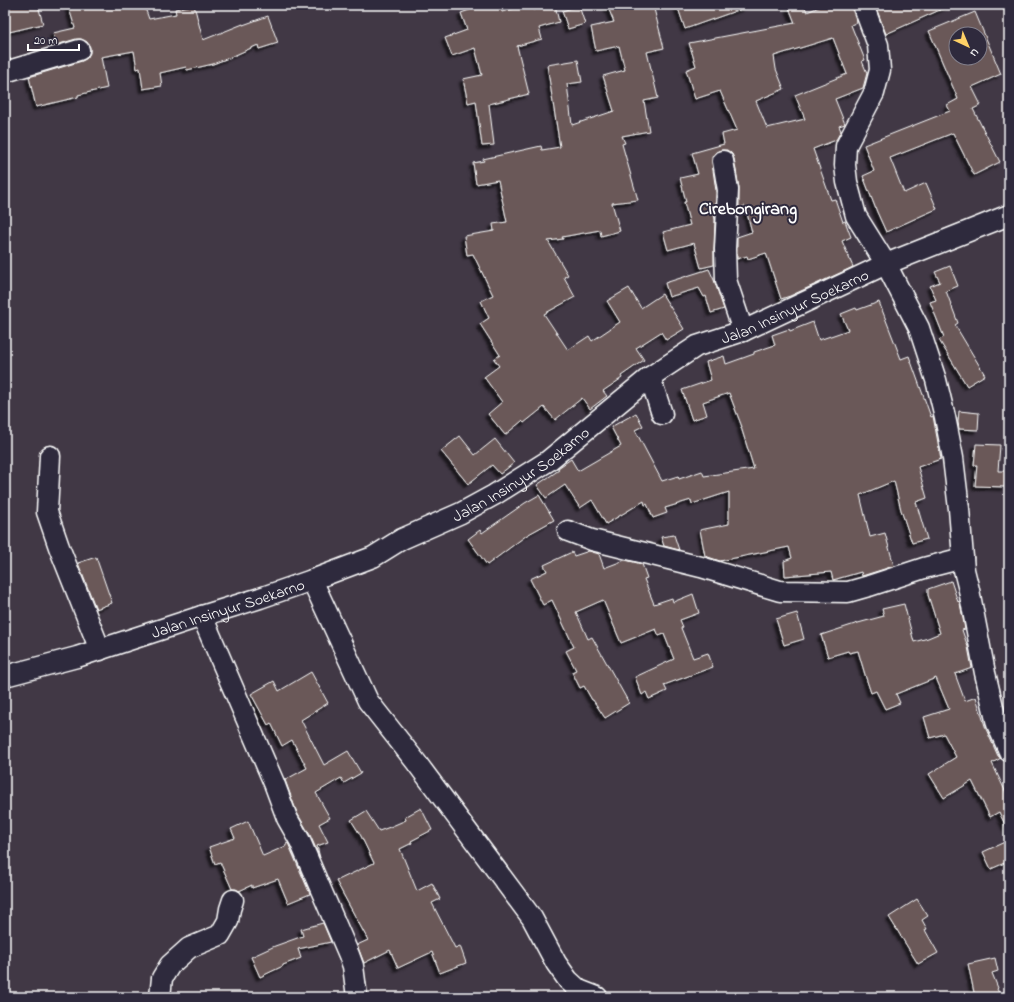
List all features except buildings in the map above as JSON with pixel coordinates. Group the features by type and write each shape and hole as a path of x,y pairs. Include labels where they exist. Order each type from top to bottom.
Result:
{"street":[{"path":"863,5 878,45 880,70 874,93 846,146 845,165 847,182 856,216 886,264 919,328 938,387 953,458 963,563 985,673 997,724 1009,751"},
{"path":"5,72 79,50"},
{"path":"723,161 728,190 725,249 726,280 743,331"},
{"name":"Jalan Insinyur Soekarno","path":"5,676 100,650 260,598 373,557 402,539 462,512 494,495 548,461 650,377 697,346 743,331 886,264 1009,215"},
{"path":"650,377 662,414"},
{"path":"50,456 47,512 59,547 100,650"},
{"path":"568,531 592,540 700,567 780,591 848,592 924,568 963,563"},
{"path":"312,580 368,700 532,918 556,963 568,980 579,990 598,997"},
{"path":"202,616 274,783 287,818 300,841 349,955 353,966 357,997"},
{"path":"160,997 162,978 170,965 189,948 220,935 228,921 233,900"}],"district":[{"name":"Cirebongirang","path":"748,208"}]}
